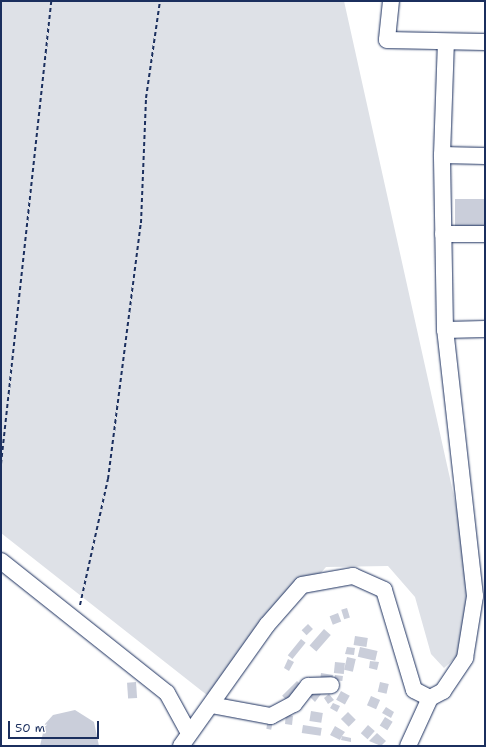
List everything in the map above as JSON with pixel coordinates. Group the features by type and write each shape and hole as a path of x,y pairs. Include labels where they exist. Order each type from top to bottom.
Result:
{"street":[{"path":"391,1 387,40 485,42"},
{"path":"408,746 430,698 443,691 465,658 475,596 445,330 442,155 446,42"},
{"path":"442,155 485,156"},
{"path":"443,234 485,234"},
{"path":"445,330 485,329"},
{"path":"1,561 166,693 185,740"},
{"path":"185,740 212,705 267,625 302,585 353,576 384,590 414,690 430,698"},
{"path":"212,705 271,716 294,704 308,686 331,686"}],"path":[{"path":"1,464 51,1"},
{"path":"76,622 108,478 141,223 146,98 160,1"}],"shaded area":[{"path":"1,1 344,1 459,519 472,594 466,648 444,668 431,654 415,597 388,566 326,567 212,699 1,533"}],"building":[{"path":"455,199 485,199 485,228 455,228"},
{"path":"347,608 350,618 344,619 341,610"},
{"path":"338,613 341,621 333,625 330,616"},
{"path":"308,624 313,629 307,635 302,630"},
{"path":"324,629 331,635 316,652 310,646"},
{"path":"355,636 368,638 366,647 354,645"},
{"path":"301,639 306,643 292,659 288,655"},
{"path":"347,647 355,648 354,655 345,654"},
{"path":"360,647 378,651 375,661 358,657"},
{"path":"347,657 356,659 353,672 344,670"},
{"path":"288,659 294,662 289,671 284,668"},
{"path":"370,661 379,662 377,670 369,668"},
{"path":"335,662 345,663 344,674 334,673"},
{"path":"321,673 333,675 331,683 320,682"},
{"path":"335,675 343,676 342,681 334,680"},
{"path":"297,681 303,687 288,702 282,696"},
{"path":"136,682 137,698 128,699 127,683"},
{"path":"380,682 389,684 387,694 378,692"},
{"path":"316,690 321,694 315,702 310,697"},
{"path":"341,691 350,696 345,705 336,700"},
{"path":"329,694 334,700 328,704 324,698"},
{"path":"371,696 380,700 376,709 367,705"},
{"path":"333,703 340,706 337,712 330,708"},
{"path":"386,707 394,712 391,718 382,713"},
{"path":"75,710 94,722 99,746 40,746 45,724 53,715"},
{"path":"311,711 323,713 321,723 309,721"},
{"path":"348,712 356,720 349,727 341,719"},
{"path":"286,714 293,716 292,725 285,724"},
{"path":"385,717 393,722 387,730 380,725"},
{"path":"268,720 273,721 271,730 266,729"},
{"path":"303,725 322,728 321,736 302,733"},
{"path":"368,725 375,731 368,739 361,733"},
{"path":"335,726 345,732 340,740 330,735"},
{"path":"377,733 386,741 381,746 369,741"},
{"path":"342,736 351,738 351,742 341,740"}]}
